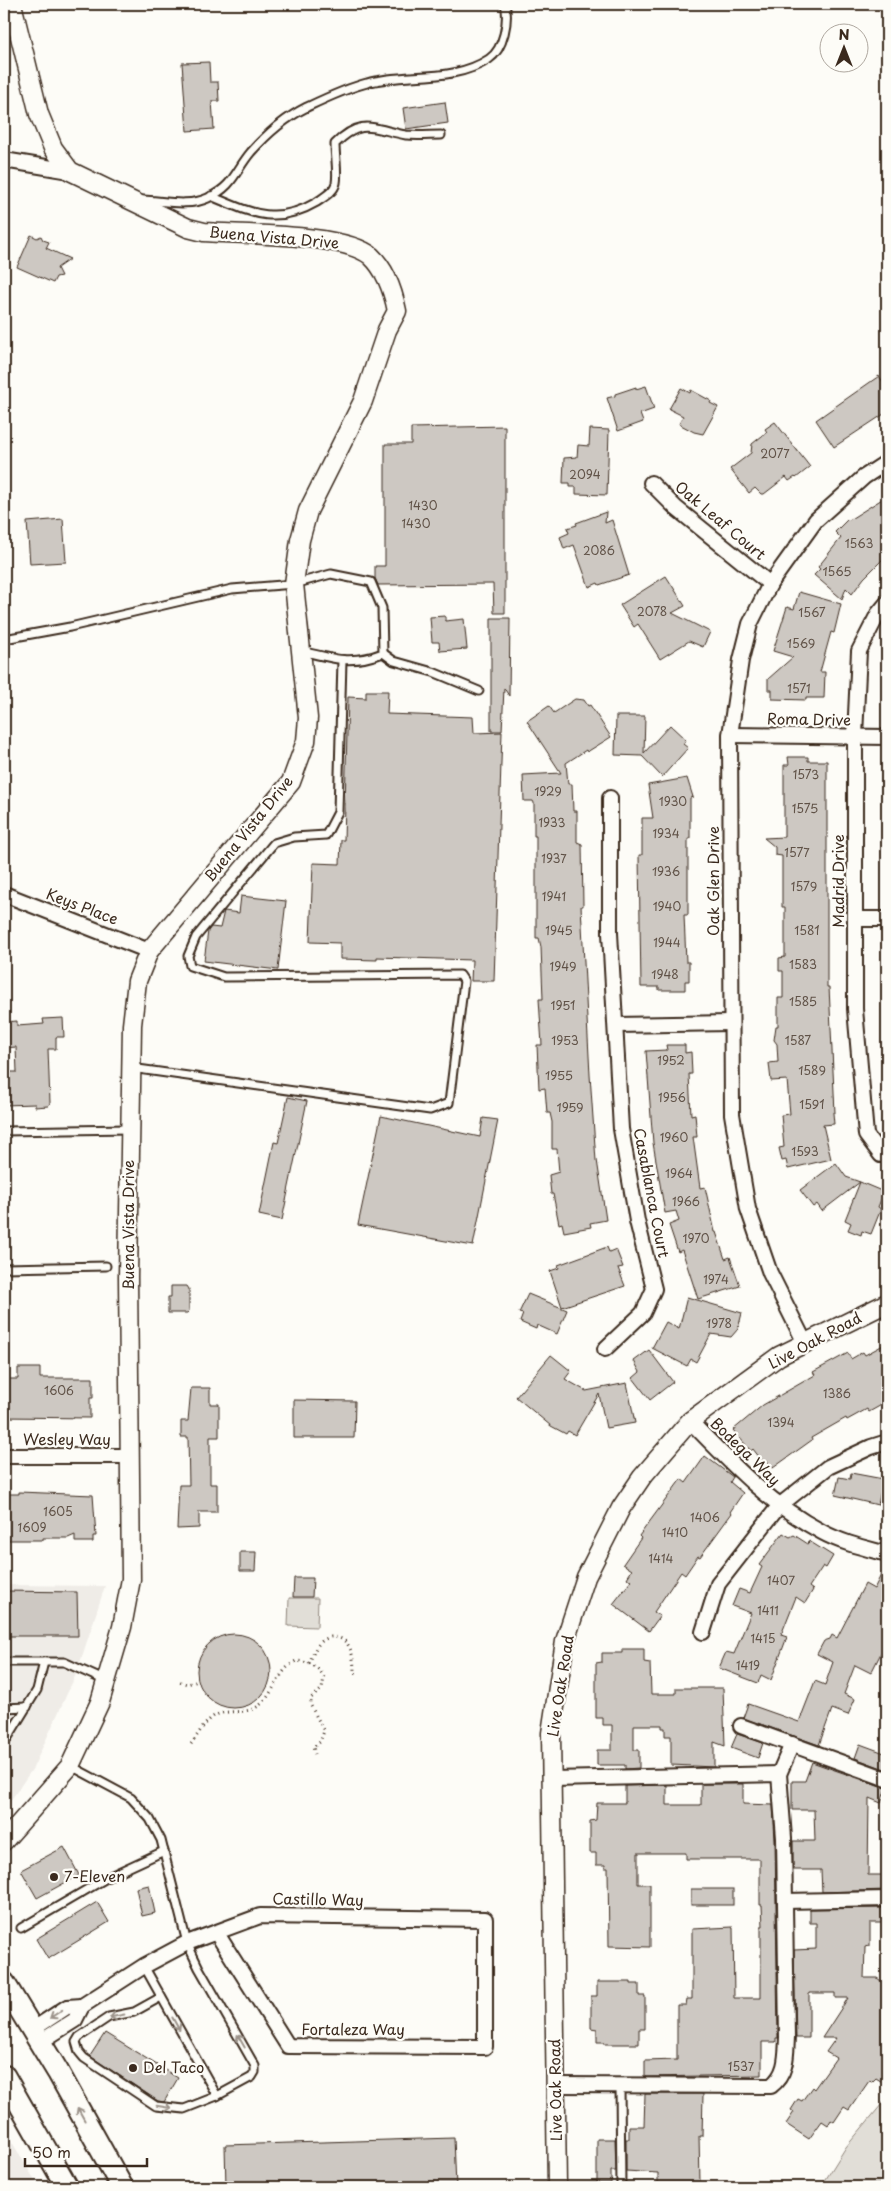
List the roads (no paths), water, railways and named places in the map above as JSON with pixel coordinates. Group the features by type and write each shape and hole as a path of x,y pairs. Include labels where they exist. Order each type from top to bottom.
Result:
{"main road":[{"path":"4,1983 122,2187"},
{"path":"4,2076 67,2187"}],"street":[{"name":"Buena Vista Drive","path":"4,1841 70,1766 100,1702 122,1627 131,1579 128,1277 129,1129 134,998 137,981 149,951 291,782 306,740 308,725 294,584 300,540 308,511 363,401 387,330 397,311 390,283 371,256 350,245 329,240 204,232 188,228 70,171 53,148 39,114 12,4"},
{"path":"4,160 70,171"},
{"name":"Oak Glen Drive","path":"805,1343 770,1272 748,1210 732,1114 730,1023 730,735 741,660 750,624 770,584 816,520 864,477 887,462"},
{"name":"Oak Leaf Court","path":"650,482 676,508 770,584"},
{"name":"Madrid Drive","path":"887,603 878,614 859,651 855,736 855,1009 866,1135 881,1155 887,1155"},
{"name":"Roma Drive","path":"730,735 887,737"},
{"name":"Casablanca Court","path":"605,1349 644,1313 654,1289 637,1221 621,1129 610,933 610,798"},
{"name":"Keys Place","path":"4,894 149,951"},
{"path":"855,919 887,919"},
{"path":"616,1024 730,1023"},
{"name":"Live Oak Road","path":"557,2187 552,1733 565,1641 586,1577 621,1508 642,1477 690,1421 779,1356 887,1304"},
{"name":"Bodega Way","path":"690,1421 756,1488 779,1506 822,1533 887,1554"},
{"path":"703,1632 718,1584 779,1506 828,1467 871,1447 887,1442"},
{"name":"Wesley Way","path":"4,1456 130,1456"},
{"path":"741,1726 887,1779"},
{"path":"556,2085 771,2086 778,2080 784,2069 787,2037 784,1838 779,1774 792,1744"},
{"path":"552,1779 779,1774"},
{"path":"785,1901 887,1899"},
{"name":"Castillo Way","path":"36,2036 75,2020 82,2006 144,1966 187,1943 260,1916 485,1919 486,1979"},
{"name":"Fortaleza Way","path":"216,1932 288,2046 485,2047 486,1979"}],"lane":[{"path":"131,199 185,203 208,199 232,182 251,152 287,119 306,108 367,83 468,70 491,58 503,39 506,10 504,4"},
{"path":"211,196 262,215 290,214 308,207 328,195 336,184 335,144 347,132 363,126 408,135 441,135"},
{"path":"4,639 70,627 232,589 294,584 331,574 371,582 382,608 383,653"},
{"path":"301,651 342,660 369,658 383,653"},
{"path":"383,653 394,661 433,672 479,691"},
{"path":"131,1068 430,1110 449,1103 464,981 460,975 311,978 224,977 190,966 188,956 196,937 274,843 294,837 326,835 338,812 342,660"},
{"path":"4,1130 129,1129"},
{"path":"4,1268 106,1266"},
{"path":"4,1662 64,1662 106,1681"},
{"path":"4,1744 37,1690 44,1662"},
{"path":"4,1708 27,1707"},
{"path":"70,1766 131,1798 150,1819 162,1840 187,1943 199,1968 256,2066 252,2077 202,2103 184,2108 156,2106 84,2058 79,2052 76,2042 79,2037 109,2017 134,2012 161,1997"},
{"path":"21,1928 110,1876 164,1850"},
{"path":"144,1966 216,2096"},
{"path":"620,2086 621,2187"}],"place":[{"name":"7-Eleven","path":"54,1877"},
{"name":"Del Taco","path":"133,2068"}]}
